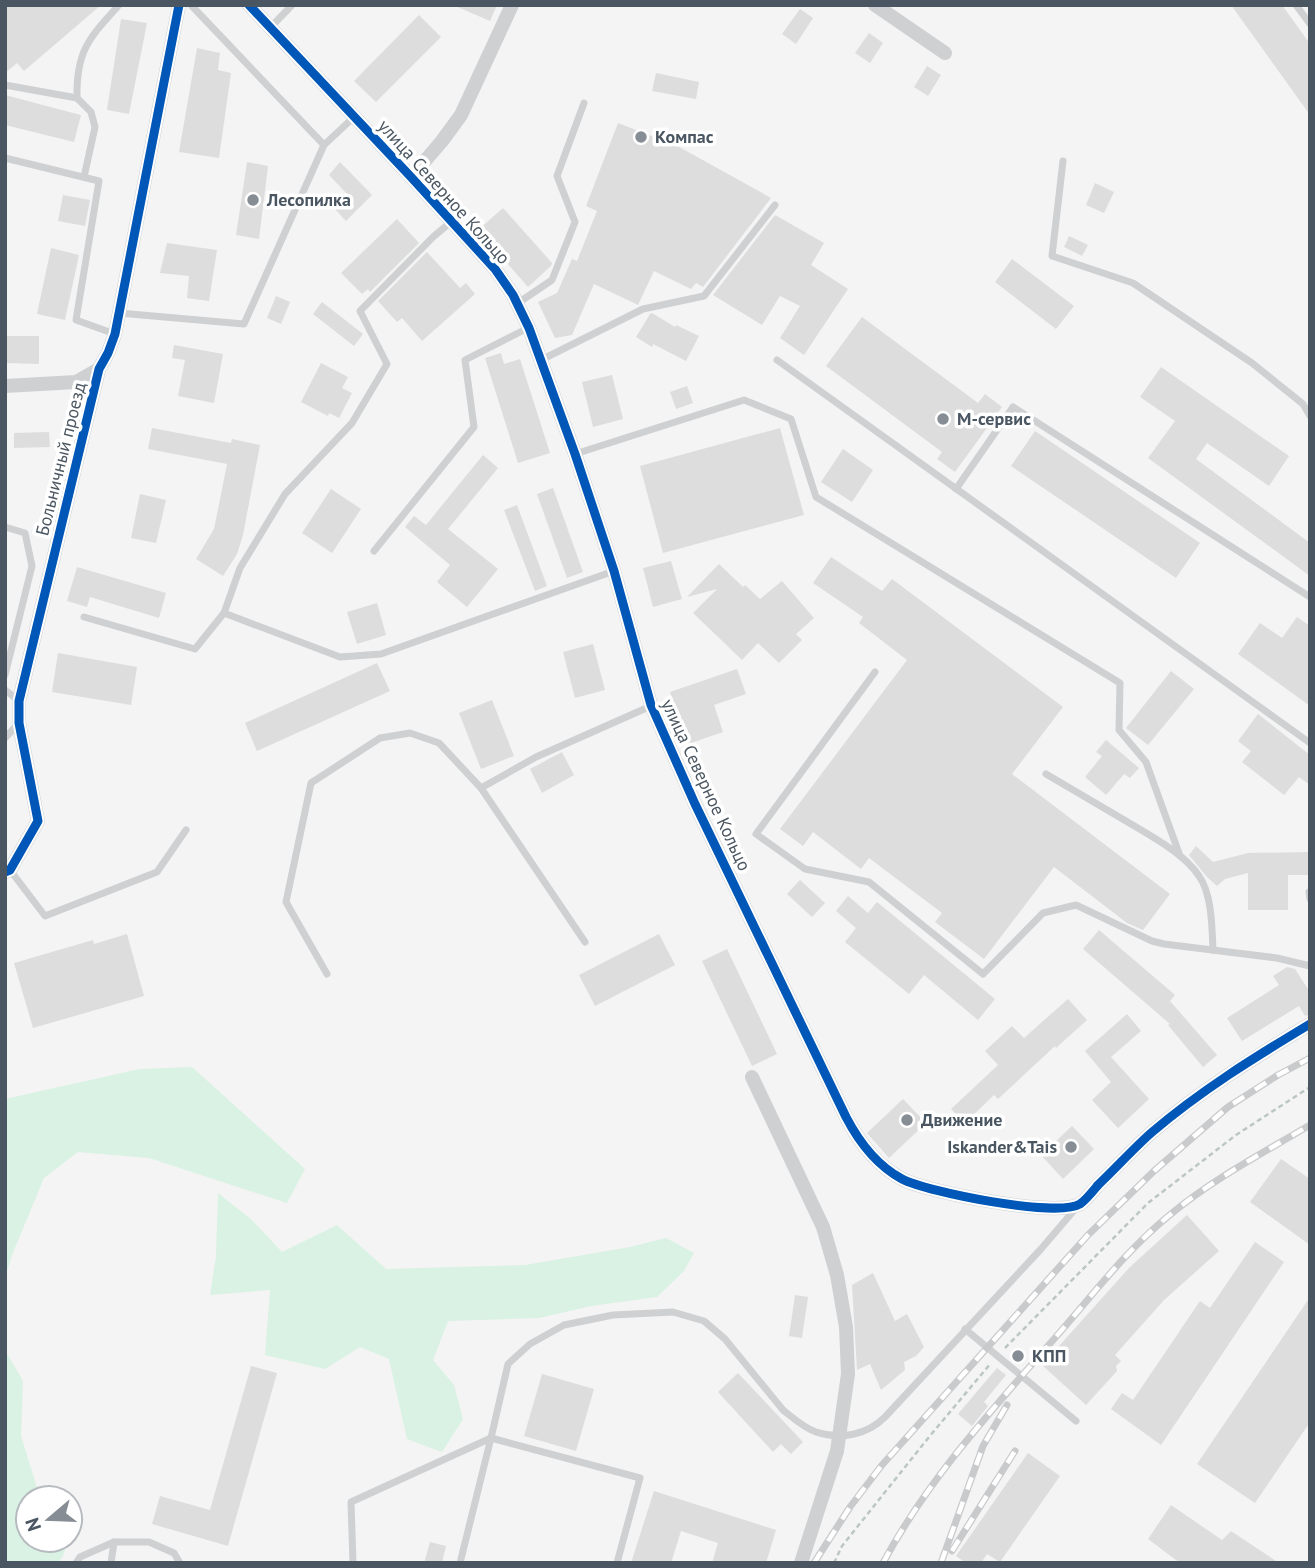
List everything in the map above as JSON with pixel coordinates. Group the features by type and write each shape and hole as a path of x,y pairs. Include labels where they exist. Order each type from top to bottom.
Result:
{"street":[{"name":"Больничный проезд","path":"8,871 38,821 19,723 19,701 99,369 115,334 180,5"},
{"name":"улица Северное Кольцо","path":"249,5 495,269 513,295 529,328 575,454 614,571 651,705 695,804 840,1104 866,1150 902,1179 929,1189 1032,1208 1079,1205"},
{"path":"411,177 461,115 512,5"},
{"path":"875,5 945,53"},
{"name":"Больничный проезд","path":"5,386 76,382 99,369"},
{"path":"1079,1205 1149,1135 1174,1114 1226,1077 1310,1024"},
{"path":"752,1077 823,1227 837,1275 846,1327 846,1398 839,1436 832,1468 801,1563"}],"lane":[{"path":"77,98 77,78 85,47 93,33 119,5"},
{"path":"191,5 324,145"},
{"path":"271,27 292,5"},
{"path":"1296,5 1310,24"},
{"path":"5,85 77,98 91,112 95,127 84,177"},
{"path":"517,303 552,280 575,222 557,176 584,103"},
{"path":"119,313 244,324 324,145 354,117"},
{"path":"5,158 99,181 76,320 115,334"},
{"path":"1063,161 1052,256 1133,283 1307,401 1310,416"},
{"path":"541,360 643,309 704,296 775,205"},
{"path":"84,617 195,649 224,613 240,568 285,494 352,423 387,364 360,311 451,222"},
{"path":"374,551 474,427 465,360 529,328"},
{"path":"777,360 1310,743"},
{"path":"575,454 744,400 790,419 816,497 1120,683 1119,730 1146,762 1180,856"},
{"path":"956,489 1013,407 1310,597"},
{"path":"5,527 24,533 32,566 5,675"},
{"path":"224,613 340,657 382,654 614,571"},
{"path":"875,671 756,834 805,869 869,882 983,974 1043,914 1076,905 1152,941 1277,958 1310,966"},
{"path":"5,690 19,701"},
{"path":"481,789 536,757 651,705"},
{"path":"5,738 19,723"},
{"path":"327,974 286,902 311,783 380,738 410,733 439,743 481,789 585,942"},
{"path":"1046,774 1156,839 1199,874 1210,911 1213,950"},
{"path":"8,871 46,916 157,873 186,830"},
{"path":"1309,892 1310,899"},
{"path":"460,1563 508,1364 530,1344 564,1325 613,1315 673,1312 704,1321 716,1330 783,1410 793,1418 816,1432 839,1436 865,1432 876,1426 1079,1205"},
{"path":"965,1329 1076,1421"},
{"path":"353,1563 351,1502 491,1438 640,1478 617,1563"},
{"path":"111,1563 114,1542"},
{"path":"76,1563 80,1557 114,1542 149,1542 174,1553 180,1563"}],"path":[{"path":"834,1563 842,1546 903,1469 998,1356 1148,1203 1236,1135 1310,1087"}],"green space":[{"path":"192,1067 305,1169 287,1203 149,1158 78,1152 44,1178 5,1278 5,1099 140,1069"},
{"path":"218,1193 252,1220 282,1252 337,1225 386,1269 525,1265 666,1238 694,1253 684,1271 657,1297 591,1306 539,1318 448,1321 433,1360 454,1385 463,1419 442,1452 407,1439 389,1359 360,1347 325,1369 265,1355 270,1290 210,1295 216,1256"},
{"path":"5,1350 23,1381 21,1436 36,1484 14,1484 14,1554 64,1554 58,1563 5,1563"}],"building":[{"path":"5,5 101,5 24,71 17,63 5,73"},
{"path":"453,5 497,5 490,21"},
{"path":"1231,5 1282,5 1310,44 1310,115"},
{"path":"800,9 813,18 796,44 782,34"},
{"path":"419,15 441,37 376,102 354,81"},
{"path":"121,19 147,23 129,114 107,110"},
{"path":"869,33 883,43 870,63 855,53"},
{"path":"197,48 220,53 218,70 231,73 219,158 179,152"},
{"path":"927,66 941,75 928,96 914,87"},
{"path":"656,73 699,82 696,99 652,91"},
{"path":"5,95 81,115 74,142 5,125"},
{"path":"618,123 662,140 663,138 771,198 703,287 696,283 691,289 654,271 638,305 594,284 572,335 555,338 538,302 557,293 572,259 577,261 597,211 586,206"},
{"name":"Лесопилка","path":"247,162 268,166 259,239 236,235"},
{"path":"340,162 372,195 346,221 334,208 348,195 329,175"},
{"path":"1095,183 1114,192 1104,213 1086,205"},
{"path":"63,195 90,200 85,226 58,221"},
{"path":"503,208 552,263 528,287 478,230"},
{"path":"775,215 824,243 811,265 848,289 804,355 780,338 800,306 780,296 762,325 713,295"},
{"path":"397,219 419,243 370,292 368,289 362,294 341,273"},
{"path":"1069,236 1088,245 1082,256 1064,247"},
{"path":"167,243 217,250 209,301 187,298 189,276 160,273"},
{"path":"51,248 79,255 65,320 37,314"},
{"path":"427,252 460,288 466,283 475,294 422,341 402,318 397,322 378,301"},
{"path":"1012,259 1074,306 1056,329 995,282"},
{"path":"276,296 290,302 281,324 267,318"},
{"path":"322,302 363,334 354,346 313,314"},
{"path":"652,313 675,327 676,325 699,336 686,361 636,337"},
{"path":"862,317 978,403 985,394 1002,407 955,472 937,459 942,452 826,366"},
{"path":"5,336 39,336 39,364 5,363"},
{"path":"174,345 223,354 214,403 178,396 185,360 172,358"},
{"path":"501,353 504,364 520,359 550,453 518,463 485,358"},
{"path":"321,363 348,377 342,388 352,393 339,418 329,413 328,416 301,402"},
{"path":"1161,367 1289,456 1269,486 1207,443 1196,459 1310,543 1310,576 1148,458 1175,421 1140,397"},
{"path":"612,375 623,419 593,427 582,382"},
{"path":"687,386 693,403 676,409 670,392"},
{"path":"152,428 231,443 232,439 260,445 243,535 237,554 223,576 196,559 214,529 227,464 148,449"},
{"path":"780,428 804,515 663,553 640,466"},
{"path":"1035,431 1200,543 1176,578 1011,466"},
{"path":"49,432 50,447 14,448 14,433"},
{"path":"843,449 873,470 852,502 821,482"},
{"path":"483,455 498,468 448,529 498,569 467,607 437,582 450,565 405,527 414,516 426,525"},
{"path":"553,488 583,572 567,578 537,494"},
{"path":"331,489 361,509 332,553 302,533"},
{"path":"140,494 166,500 156,543 131,538"},
{"path":"517,505 547,586 535,591 504,510"},
{"path":"831,557 882,591 892,579 1063,707 1012,774 1170,894 1143,930 1127,923 1054,867 984,959 935,922 942,913 869,858 861,869 813,832 803,846 780,829 907,660 859,623 863,617 813,583"},
{"path":"671,561 682,599 653,607 643,568"},
{"path":"719,564 760,599 782,581 814,618 796,634 802,640 779,663 758,643 742,660 693,613 717,589 687,597"},
{"path":"77,567 166,593 159,618 90,597 87,607 67,601"},
{"path":"377,603 386,635 357,644 347,612"},
{"path":"1297,617 1310,626 1310,706 1238,654 1260,623 1282,638"},
{"path":"593,644 605,690 575,698 563,652"},
{"path":"58,653 137,667 131,705 52,692"},
{"path":"377,663 390,691 257,751 245,723"},
{"path":"737,669 746,694 714,705 723,732 688,744 670,692"},
{"path":"1171,671 1194,689 1148,745 1126,728"},
{"path":"492,700 514,756 481,769 459,713"},
{"path":"1258,714 1310,755 1310,785 1299,777 1284,795 1242,762 1251,751 1238,741"},
{"path":"1106,740 1139,768 1130,778 1124,774 1106,795 1085,777 1102,756 1096,752"},
{"path":"562,752 574,775 542,793 530,769"},
{"path":"1196,846 1213,862 1248,853 1310,852 1310,875 1288,875 1288,910 1248,910 1248,873 1225,879 1217,886 1189,855"},
{"path":"800,880 825,903 812,917 787,894"},
{"path":"848,896 868,913 877,902 995,999 978,1020 924,975 909,994 845,942 856,928 836,911"},
{"path":"1099,930 1175,995 1170,1001 1217,1055 1203,1067 1168,1025 1170,1024 1083,949"},
{"path":"127,934 144,996 33,1028 14,963 93,940 94,944"},
{"path":"659,934 675,965 595,1006 579,975"},
{"path":"727,949 777,1054 752,1066 702,961"},
{"path":"1287,967 1295,969 1310,992 1310,1014 1305,1016 1299,1006 1242,1041 1227,1018 1279,985 1273,976"},
{"path":"1068,999 1087,1020 998,1099 994,1095 965,1123 951,1109 998,1065 985,1051 1012,1026 1024,1038"},
{"path":"1127,1014 1141,1031 1111,1057 1149,1099 1118,1128 1092,1100 1111,1082 1085,1051"},
{"path":"903,1099 926,1123 889,1158 867,1133"},
{"path":"1072,1126 1094,1149 1063,1179 1041,1155"},
{"path":"1281,1159 1310,1179 1310,1245 1250,1202"},
{"path":"1187,1215 1219,1251 1164,1300 1115,1355 1121,1361 1116,1366 1117,1371 1086,1405 1042,1365 1129,1268"},
{"path":"1255,1242 1284,1262 1161,1445 1111,1409 1122,1393 1133,1400 1200,1301 1210,1308"},
{"path":"873,1273 895,1321 907,1314 924,1347 916,1356 904,1362 905,1370 881,1390 870,1364 857,1370 852,1285"},
{"path":"795,1295 808,1297 802,1338 789,1336"},
{"path":"1310,1297 1310,1422 1255,1503 1197,1464"},
{"path":"251,1366 277,1373 228,1546 152,1524 160,1496 210,1510"},
{"path":"997,1368 1006,1375 984,1402 988,1406 972,1426 958,1414"},
{"path":"738,1373 803,1442 791,1454 781,1444 773,1452 718,1392"},
{"path":"542,1374 594,1389 576,1451 524,1436"},
{"path":"1028,1453 1060,1476 1000,1562 987,1554 981,1563 966,1563 956,1556"},
{"path":"654,1491 776,1530 766,1563 712,1563 718,1543 681,1531 671,1563 631,1563"},
{"path":"1171,1505 1222,1540 1231,1531 1279,1563 1180,1563 1148,1539"},
{"path":"430,1542 446,1546 442,1563 424,1563"}],"railway":[{"path":"814,1563 850,1507 882,1465 1088,1235 1154,1171 1228,1107 1310,1058"},
{"path":"883,1563 920,1503 962,1446 1139,1243 1204,1189 1310,1125"},
{"path":"941,1563 983,1446 1007,1405"},
{"path":"952,1551 1015,1451"}],"cycle path":[{"path":"5,872 10,870 38,821 19,723 19,701 99,369 115,334 179,5"},
{"path":"249,5 495,269 513,295 529,328 575,454 614,571 651,705 695,804 846,1117 876,1160 902,1179 963,1196 1046,1208 1080,1204 1138,1145 1189,1103 1228,1075 1310,1024"}],"place":[{"name":"Компас","path":"641,137"},
{"name":"Лесопилка","path":"253,200"},
{"name":"М-сервис","path":"943,419"},
{"name":"Движение","path":"907,1120"},
{"name":"Iskander&Tais","path":"1071,1147"},
{"name":"КПП","path":"1018,1356"}]}
